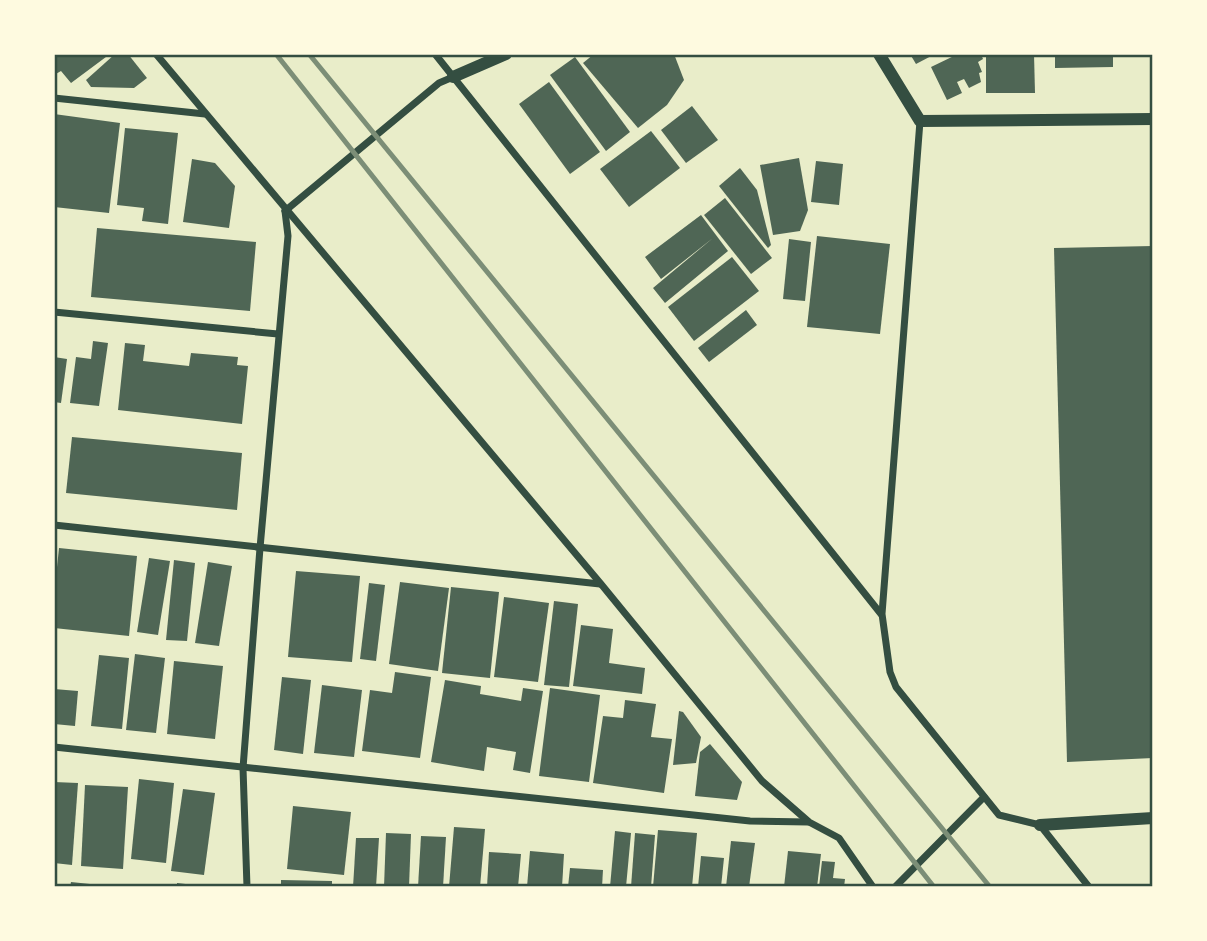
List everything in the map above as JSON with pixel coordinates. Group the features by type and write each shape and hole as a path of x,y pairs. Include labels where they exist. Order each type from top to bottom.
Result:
{"street":[{"path":"156,54 285,211 601,584 762,781 809,822 839,838 873,887"},
{"path":"435,54 882,614"},
{"path":"285,211 439,83 506,54"},
{"path":"879,54 920,121 882,614 890,672 896,687 999,815 1040,825 1153,818"},
{"path":"54,98 206,114"},
{"path":"920,121 1153,119"},
{"path":"247,887 243,768 288,236 285,211"},
{"path":"54,312 278,334"},
{"path":"54,525 601,584"},
{"path":"54,747 750,821 809,822"},
{"path":"895,887 984,797"},
{"path":"1040,825 1089,887"}],"building":[{"path":"54,54 110,54 71,83 61,71 54,75"},
{"path":"115,54 128,54 147,78 134,88 91,87 86,80"},
{"path":"594,54 674,54 684,80 667,105 638,128 583,63"},
{"path":"910,54 935,54 916,64"},
{"path":"958,54 981,54 983,59 978,62 982,72 979,73 981,82 969,88 964,79 957,82 962,93 947,100 931,67"},
{"path":"986,54 1034,54 1035,93 986,93"},
{"path":"1055,54 1113,54 1113,67 1055,68"},
{"path":"575,57 630,132 606,151 550,75"},
{"path":"549,82 600,152 570,174 519,104"},
{"path":"692,106 718,140 686,163 661,130"},
{"path":"54,114 120,123 109,213 54,207"},
{"path":"125,128 178,133 168,224 142,221 144,208 117,205"},
{"path":"651,131 680,168 629,207 600,169"},
{"path":"799,158 808,210 800,231 773,235 760,165"},
{"path":"192,159 215,163 235,186 229,228 183,222"},
{"path":"816,161 843,164 839,205 811,202"},
{"path":"740,168 757,190 771,245 768,248 719,186"},
{"path":"725,198 772,258 751,274 704,215"},
{"path":"701,215 728,251 665,303 653,288 713,238 661,279 645,257"},
{"path":"97,228 256,242 250,311 91,297"},
{"path":"817,236 890,244 880,334 807,327"},
{"path":"789,239 811,242 805,301 783,299"},
{"path":"1153,246 1153,758 1067,762 1054,248"},
{"path":"732,257 759,291 694,341 668,307"},
{"path":"746,310 757,325 709,362 698,348"},
{"path":"93,341 108,343 99,406 70,403 76,357 91,359"},
{"path":"125,343 145,345 143,361 189,366 191,353 238,357 237,365 248,366 242,424 118,410"},
{"path":"54,357 67,359 61,403 54,402"},
{"path":"72,437 242,453 237,510 66,493"},
{"path":"59,548 137,556 129,636 54,628"},
{"path":"149,558 170,561 158,635 137,632"},
{"path":"174,560 195,563 187,641 166,640"},
{"path":"208,562 232,566 219,646 195,643"},
{"path":"296,571 360,576 352,662 288,657"},
{"path":"400,582 449,588 438,671 389,664"},
{"path":"369,583 385,585 376,661 360,659"},
{"path":"451,587 499,592 490,678 442,673"},
{"path":"504,597 549,603 538,682 494,677"},
{"path":"554,601 578,604 569,687 544,685"},
{"path":"581,625 613,629 609,663 645,668 642,694 573,686"},
{"path":"135,654 165,658 156,733 126,730"},
{"path":"99,655 129,658 122,729 91,726"},
{"path":"174,661 223,666 215,739 167,734"},
{"path":"395,672 431,677 420,758 362,751 370,690 392,693"},
{"path":"282,677 311,680 303,754 274,750"},
{"path":"445,680 481,686 480,694 521,701 523,688 543,691 530,773 513,770 516,752 487,747 484,771 431,762"},
{"path":"322,685 362,690 354,757 314,753"},
{"path":"550,688 600,695 589,782 539,776"},
{"path":"54,689 78,691 75,726 54,724"},
{"path":"625,700 656,704 651,737 672,739 664,793 593,783 603,716 623,718"},
{"path":"679,711 683,712 701,737 696,763 673,765"},
{"path":"710,744 742,782 737,800 695,796 700,752"},
{"path":"139,779 174,783 166,863 131,859"},
{"path":"54,782 78,783 72,865 54,863"},
{"path":"85,785 128,787 123,869 81,866"},
{"path":"183,789 215,793 204,875 171,871"},
{"path":"293,806 351,812 344,875 287,869"},
{"path":"454,827 485,829 480,887 449,887"},
{"path":"658,830 697,833 692,887 653,887"},
{"path":"615,831 631,833 626,887 610,887"},
{"path":"386,833 411,834 409,887 384,887"},
{"path":"635,833 655,835 651,887 631,887"},
{"path":"421,836 446,837 443,887 418,887"},
{"path":"356,838 379,838 376,887 353,887"},
{"path":"731,841 755,843 749,887 726,887"},
{"path":"530,851 564,854 562,887 527,887"},
{"path":"788,851 821,854 817,887 784,887"},
{"path":"489,852 521,854 518,887 487,887"},
{"path":"701,856 724,858 721,887 698,887"},
{"path":"822,861 835,862 833,878 845,879 844,887 819,887"},
{"path":"570,868 603,870 602,887 568,887"},
{"path":"281,880 332,881 332,887 281,887"},
{"path":"71,882 90,884 90,887 70,887"},
{"path":"177,883 194,885 194,887 177,887"}],"railway":[{"path":"276,54 934,887"},
{"path":"309,54 990,887"}]}
